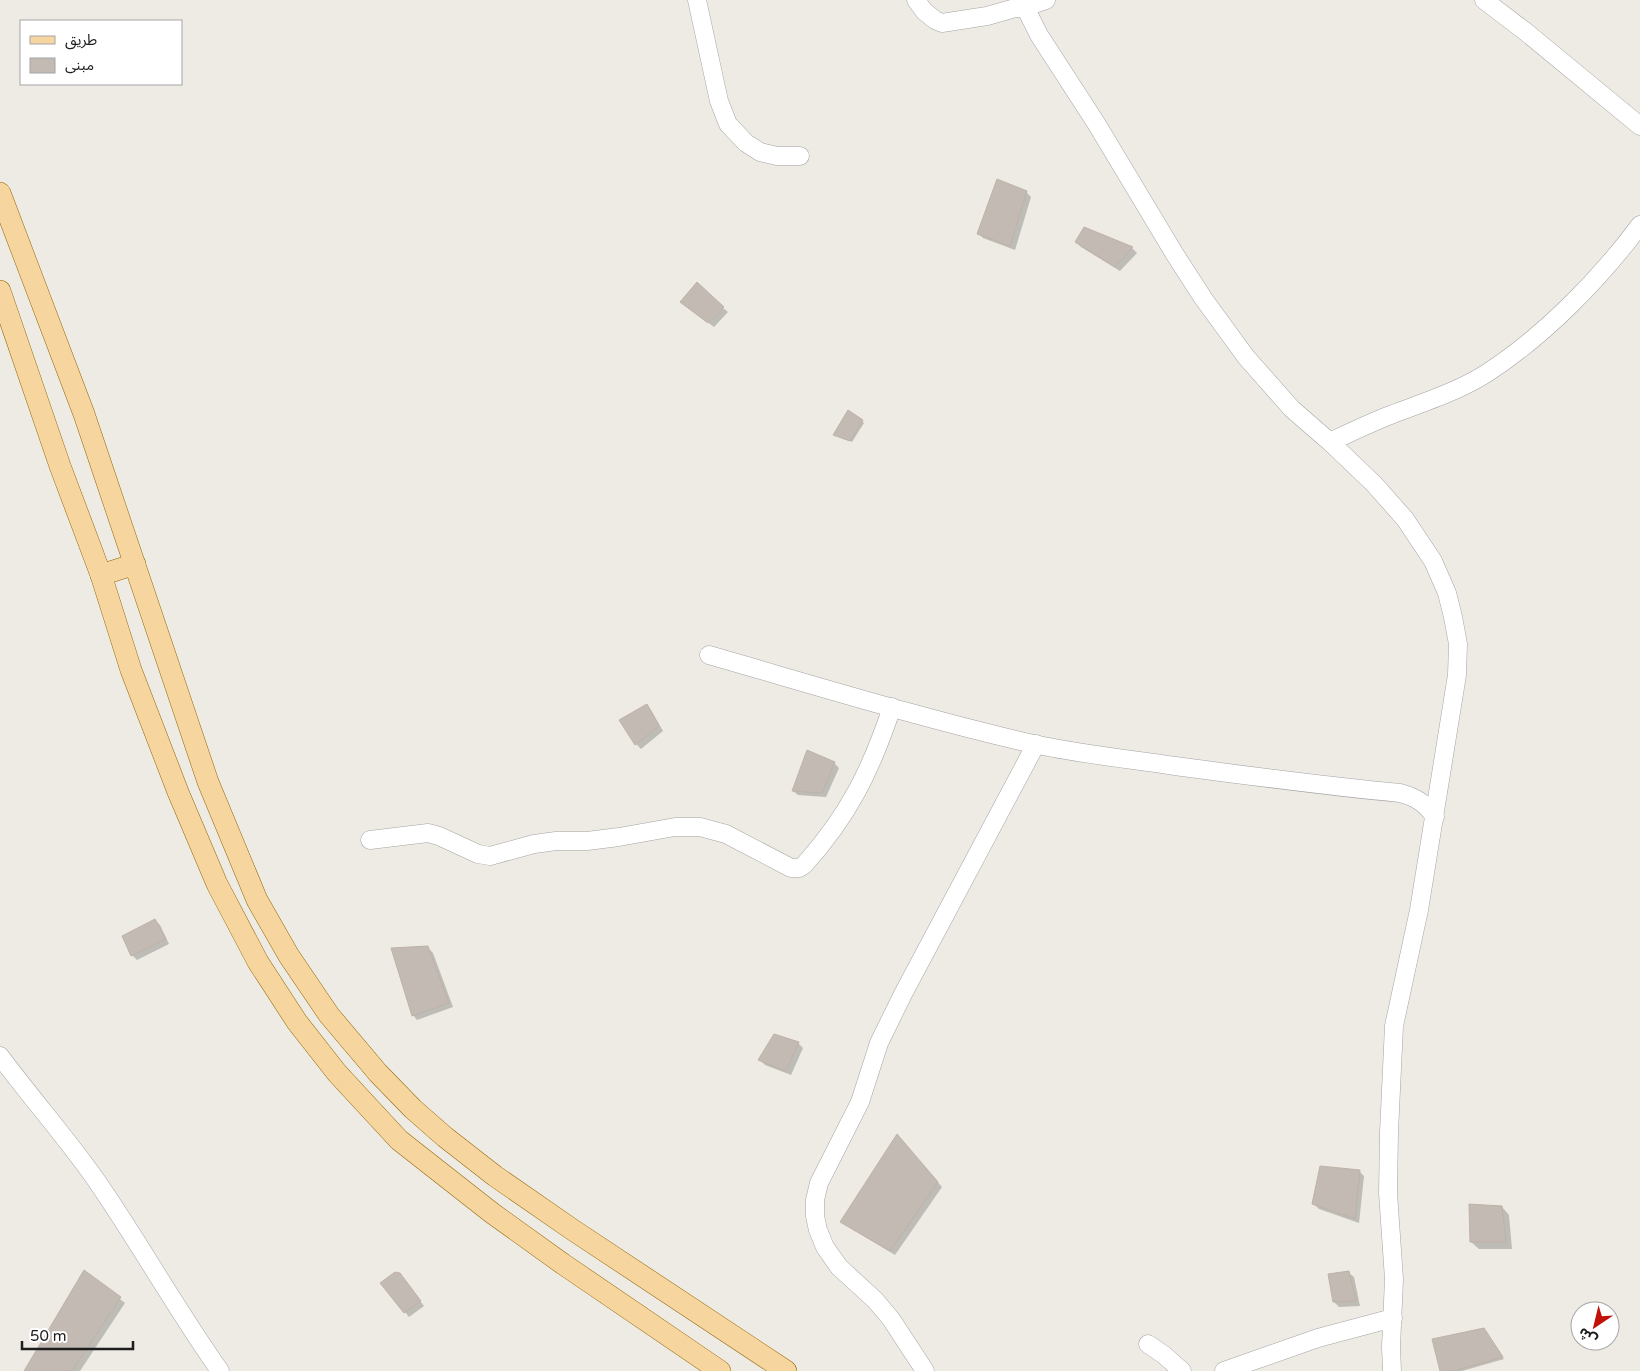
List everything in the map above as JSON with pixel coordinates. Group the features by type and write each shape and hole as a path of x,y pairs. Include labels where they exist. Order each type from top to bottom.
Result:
{"main road":[{"path":"0,193 84,414 208,782 249,883 289,956 329,1015 378,1073 413,1109 444,1136 496,1176 573,1230 786,1371"},
{"path":"0,291 60,466 101,575 131,670 178,792 217,884 258,962 297,1022 337,1073 399,1140 492,1213 555,1259 720,1371"},
{"path":"101,575 135,564"}],"street":[{"path":"697,0 719,101 728,124 746,142 760,152 777,156 800,156"},
{"path":"916,0 924,11 942,23 986,16 1023,4 1046,0"},
{"path":"1484,0 1640,126"},
{"path":"1023,4 1040,35 1203,298 1246,357 1274,390 1374,484 1404,519 1433,561 1449,601 1458,644 1458,675 1420,910 1394,1026 1388,1132 1388,1193 1394,1279 1392,1371"},
{"path":"1330,442 1441,396 1486,373 1552,321 1584,291 1622,249 1640,225"},
{"path":"709,655 929,719 1036,744 1133,760 1316,785 1400,792 1422,802 1435,817"},
{"path":"370,840 428,833 478,854 490,856 534,844 611,838 675,827 700,827 726,834 781,864 791,868 799,868 804,865 836,827 857,794 871,764 892,707"},
{"path":"925,1371 880,1306 864,1288 839,1267 825,1247 815,1216 815,1200 819,1183 860,1102 879,1042 1036,744"},
{"path":"0,1056 42,1107 94,1177 220,1371"},
{"path":"1224,1371 1318,1338 1393,1318"},
{"path":"1148,1344 1182,1371"}],"building":[{"path":"997,179 1027,191 1010,246 977,234"},
{"path":"1084,227 1133,247 1115,267 1075,242"},
{"path":"697,282 724,307 708,323 680,302"},
{"path":"848,410 863,420 850,441 833,435"},
{"path":"647,704 659,726 635,745 619,720"},
{"path":"807,750 835,762 822,793 792,791"},
{"path":"155,919 166,939 131,956 122,936"},
{"path":"428,946 449,1003 412,1016 391,948"},
{"path":"774,1034 799,1042 786,1071 758,1060"},
{"path":"897,1134 938,1182 890,1251 840,1222"},
{"path":"1320,1166 1360,1170 1355,1219 1312,1204"},
{"path":"1469,1204 1502,1206 1506,1242 1470,1242"},
{"path":"84,1270 121,1297 72,1371 24,1371"},
{"path":"1349,1271 1356,1301 1333,1302 1328,1274"},
{"path":"395,1272 400,1273 421,1301 404,1313 380,1283"},
{"path":"1484,1328 1503,1357 1454,1371 1440,1371 1432,1339"}]}
